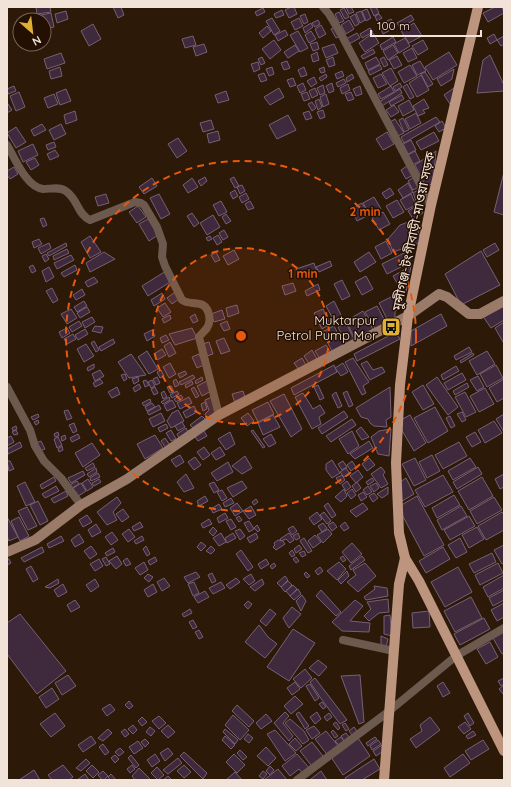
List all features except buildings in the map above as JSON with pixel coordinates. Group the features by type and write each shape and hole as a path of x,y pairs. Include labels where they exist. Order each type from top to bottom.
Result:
{"main road":[{"name":"মুন্সীগঞ্জ-টংগীবাড়ী-মাওয়া সড়ক","path":"405,558 399,533 396,463 400,385 408,316 431,205 478,7"},
{"path":"384,780 388,712 399,584 405,558"},
{"path":"405,558 419,581 504,751"}],"street":[{"path":"322,7 329,14 341,34 431,205"},
{"path":"7,145 30,183 37,187 60,188 66,190 73,197 84,218 90,220 135,202 144,205 157,227 163,244 162,257 165,266 182,300 186,303 201,304 206,306 208,310 208,327 199,337 199,341 219,415"},
{"path":"7,552 35,540 81,505 127,479 219,415 408,316 439,294 447,297 468,314 480,314 504,301"},
{"path":"7,387 30,430 35,446 44,460 61,478 81,505"},
{"path":"296,780 388,712 456,656 504,628"},
{"path":"343,640 394,651"}],"place":[{"name":"Muktarpur Petrol Pump Mor","path":"391,327"}]}
